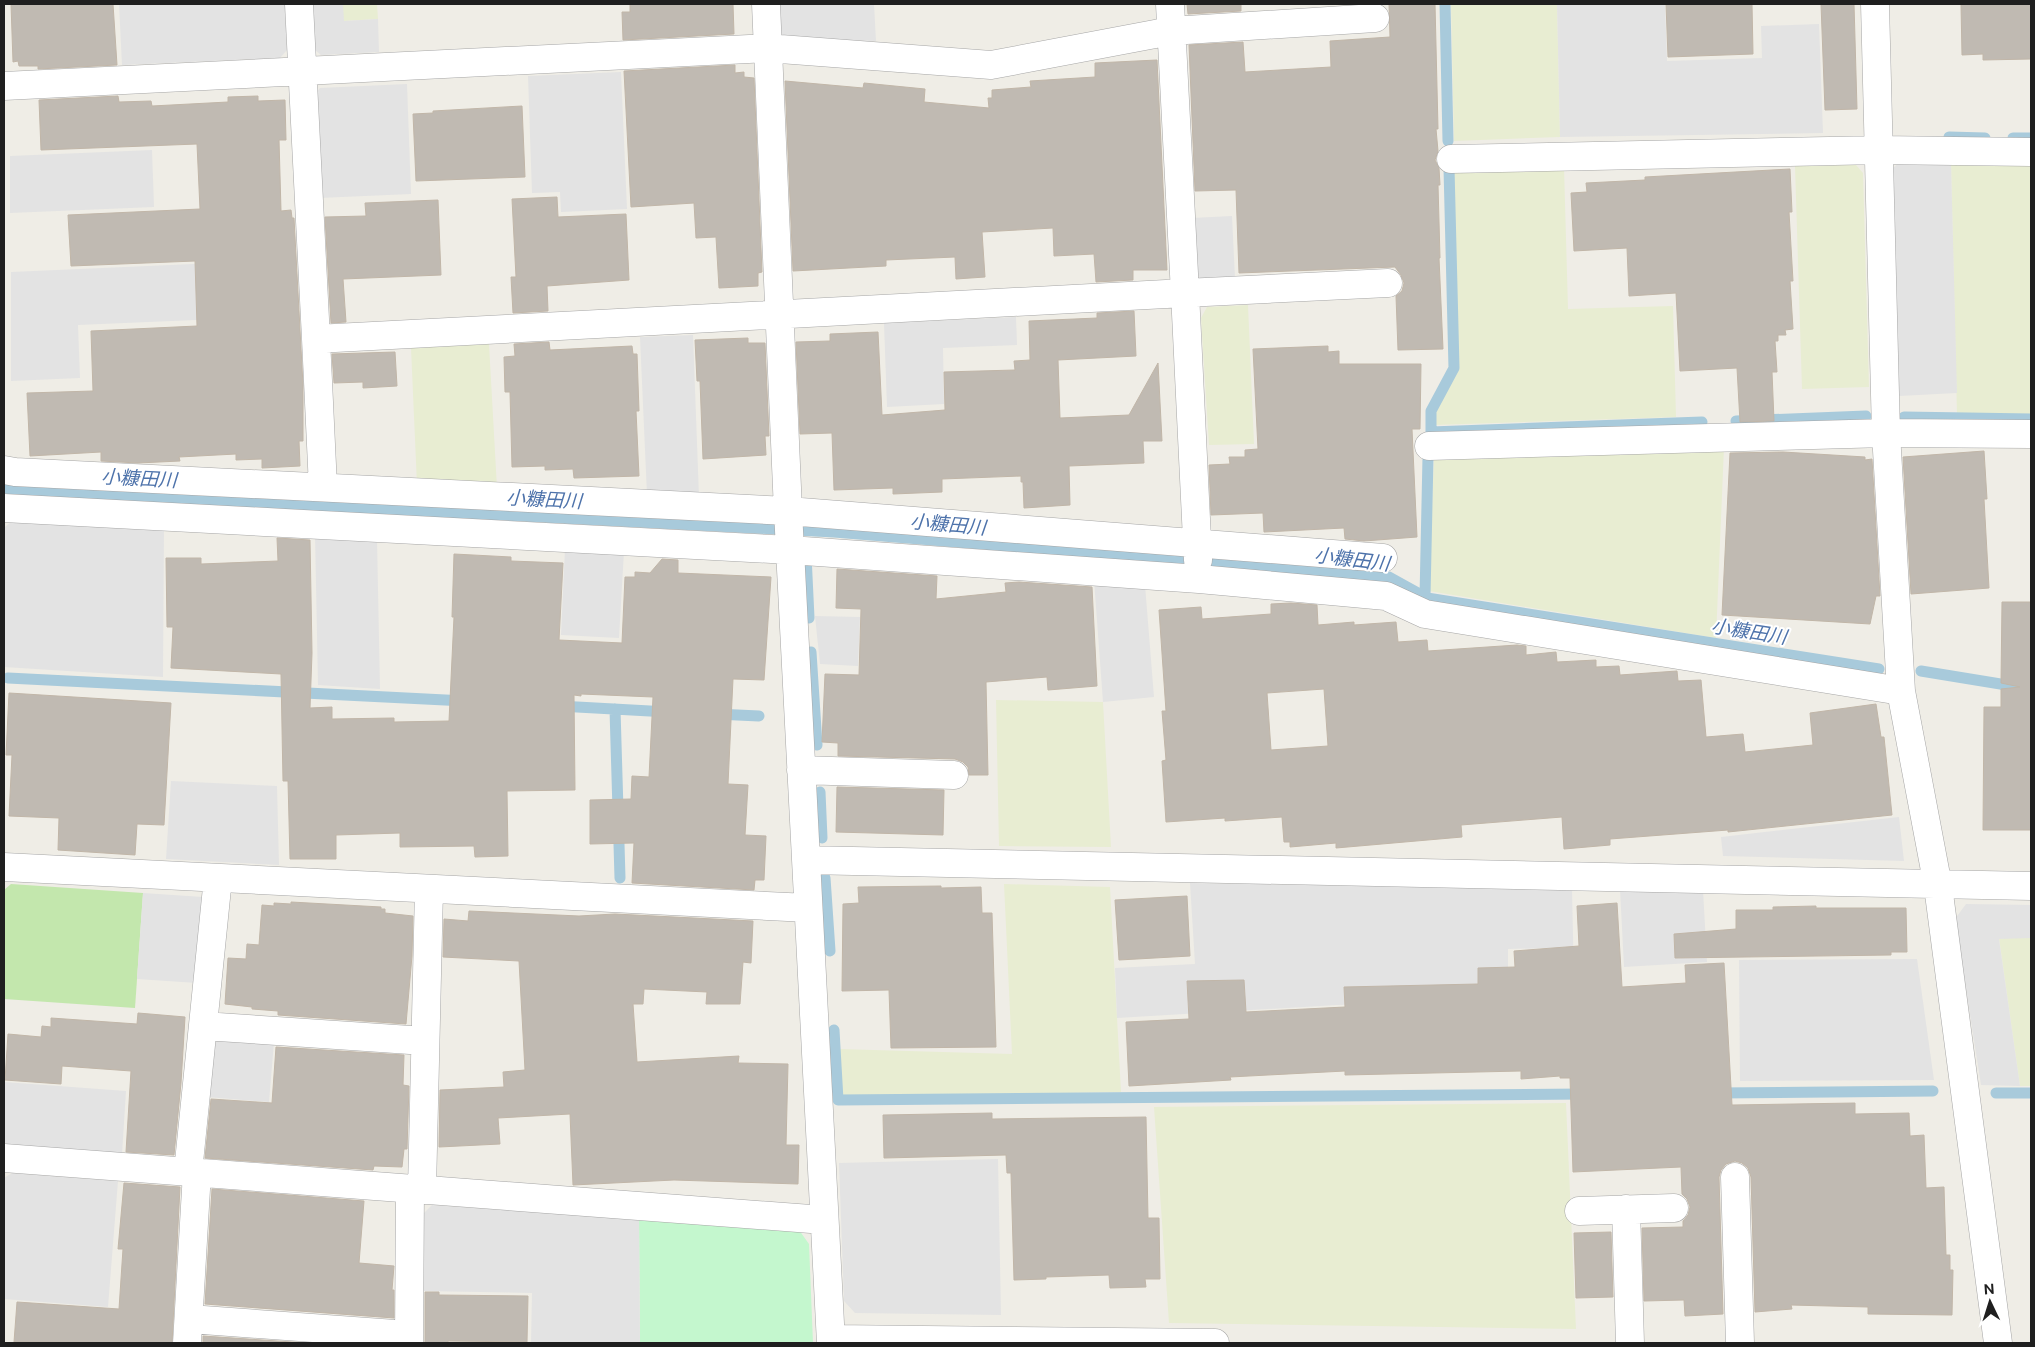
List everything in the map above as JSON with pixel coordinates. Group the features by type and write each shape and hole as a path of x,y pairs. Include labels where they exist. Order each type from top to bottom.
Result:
{"street":[{"path":"299,4 323,487"},
{"path":"766,4 789,529 831,1341 1215,1343"},
{"path":"1170,4 1198,561"},
{"path":"1875,4 1886,432 1901,691 1938,886 1998,1343"},
{"path":"4,86 767,48 991,65 1171,31 1375,18"},
{"path":"1452,158 1879,150 2031,152"},
{"path":"316,339 1388,283"},
{"path":"1429,446 1886,432 2031,434"},
{"path":"4,470 323,487 789,529 1198,561 1384,558"},
{"path":"4,508 789,529 1198,561 1386,596 1425,614 1901,691"},
{"path":"802,770 954,775"},
{"path":"806,860 1938,886 2031,886"},
{"path":"4,867 808,908"},
{"path":"218,878 203,1026 193,1172 188,1331 409,1339 425,1041 429,889"},
{"path":"203,1026 425,1041"},
{"path":"4,1158 824,1220"},
{"path":"1735,1177 1740,1343"},
{"path":"1579,1211 1674,1208"},
{"path":"1626,1209 1630,1343"}],"green space":[{"path":"343,4 377,4 378,19 343,21"},
{"path":"1451,4 1557,4 1560,137 1454,141"},
{"path":"1951,164 2031,165 2031,415 1957,415"},
{"path":"1856,165 1863,173 1869,387 1802,389 1795,166"},
{"path":"1564,167 1568,309 1673,306 1676,417 1433,425 1433,417 1458,370 1453,168"},
{"path":"1248,305 1254,444 1209,445 1201,318 1207,307"},
{"path":"489,344 497,488 417,485 411,348"},
{"path":"1724,447 1716,638 1429,591 1434,456"},
{"path":"996,700 1103,702 1111,847 999,846"},
{"path":"11,884 143,893 135,1008 4,999 4,890"},
{"path":"1004,884 1110,887 1121,1092 842,1097 839,1049 1012,1054"},
{"path":"1999,938 2031,938 2031,1086 2020,1086"},
{"path":"1566,1103 1576,1329 1169,1323 1154,1107"},
{"path":"639,1219 799,1230 809,1244 813,1343 640,1343"}],"shaded area":[{"path":"119,4 285,4 287,50 280,58 122,65"},
{"path":"307,4 343,4 344,21 378,19 379,52 321,55 309,45"},
{"path":"777,4 874,4 876,41 786,39 778,29"},
{"path":"1557,4 1665,4 1667,61 1762,58 1761,26 1819,24 1823,133 1560,137"},
{"path":"621,72 627,209 561,212 560,192 532,193 528,76"},
{"path":"407,84 411,194 319,198 315,94 320,88"},
{"path":"152,150 154,207 10,213 10,156"},
{"path":"1900,162 1951,164 1957,393 1899,396 1892,169"},
{"path":"1232,216 1235,278 1201,279 1195,273 1192,218"},
{"path":"216,263 219,319 78,325 80,378 11,381 11,272"},
{"path":"1016,317 1017,345 943,348 944,404 887,407 884,323"},
{"path":"693,335 699,497 647,495 640,337"},
{"path":"16,518 164,526 163,677 4,667 5,527"},
{"path":"315,534 377,539 380,689 318,685"},
{"path":"565,549 624,551 619,638 561,635"},
{"path":"1094,580 1145,585 1154,697 1103,702"},
{"path":"815,616 860,617 858,666 820,664"},
{"path":"171,781 277,786 279,865 166,859"},
{"path":"1899,817 1904,861 1723,856 1721,837"},
{"path":"1190,883 1572,889 1574,983 1551,948 1508,949 1508,1001 1337,1005 1117,1018 1115,968 1195,964"},
{"path":"1620,889 1703,890 1707,962 1624,967"},
{"path":"143,893 203,897 197,983 137,979"},
{"path":"1966,904 2031,905 2031,938 1999,939 2020,1086 1981,1085 1955,919"},
{"path":"1917,959 1934,1080 1740,1081 1739,960"},
{"path":"221,1038 274,1042 269,1102 207,1097 210,1046"},
{"path":"4,1082 126,1091 122,1154 8,1146 4,1141"},
{"path":"998,1159 1001,1315 855,1313 844,1301 839,1163"},
{"path":"12,1173 118,1181 108,1307 4,1299 4,1178"},
{"path":"432,1205 639,1219 640,1343 531,1343 532,1293 420,1291 422,1215"}],"building":[{"path":"11,4 113,4 117,65 38,69 38,66 19,66 18,61 13,62"},
{"path":"630,4 733,4 734,34 623,40 622,12 630,12"},
{"path":"1187,4 1241,4 1241,11 1188,14"},
{"path":"1389,4 1435,4 1438,129 1436,129 1438,151 1435,160 1439,168 1440,185 1438,185 1439,258 1443,349 1398,350 1396,296 1402,291 1404,283 1395,267 1239,273 1236,190 1195,191 1189,45 1243,42 1245,72 1331,67 1330,41 1390,37"},
{"path":"1666,4 1752,4 1753,54 1668,57"},
{"path":"1821,4 1854,4 1857,109 1825,110"},
{"path":"1961,4 2031,4 2031,59 1983,60 1983,54 1962,55"},
{"path":"1157,60 1167,270 1133,270 1133,280 1096,282 1094,254 1054,256 1053,228 982,232 985,277 956,279 955,257 886,260 886,266 793,271 785,81 863,88 864,83 925,89 924,102 989,108 988,98 992,98 992,90 1031,87 1030,81 1095,77 1095,63"},
{"path":"735,65 735,73 744,72 744,77 754,78 762,272 758,273 758,286 719,288 716,237 696,238 694,203 631,207 624,71"},
{"path":"118,96 119,102 151,101 152,106 228,102 228,97 258,96 258,101 285,100 286,140 279,140 281,211 291,210 292,218 294,218 303,385 303,441 299,441 300,466 262,468 262,459 236,460 236,454 179,457 180,461 138,463 101,461 101,452 30,456 27,393 93,391 91,331 197,326 195,261 71,266 68,215 200,209 197,144 41,150 39,100"},
{"path":"522,106 525,177 416,181 413,114 433,113 433,111"},
{"path":"1790,169 1792,212 1789,212 1793,281 1790,281 1793,329 1785,330 1786,335 1778,335 1778,341 1775,341 1777,372 1772,372 1774,421 1740,422 1737,368 1680,371 1676,293 1629,296 1627,248 1574,251 1571,193 1587,192 1586,183 1645,180 1645,177"},
{"path":"557,197 558,217 626,214 629,280 547,286 548,311 513,313 511,277 516,277 512,199"},
{"path":"438,200 441,275 343,279 346,322 331,323 325,217 366,216 365,203"},
{"path":"1134,311 1136,356 1058,360 1060,418 1129,415 1158,363 1162,441 1143,441 1144,463 1069,466 1070,505 1024,508 1021,476 942,479 942,492 893,494 893,488 834,490 832,433 800,434 796,342 830,341 830,334 878,332 882,415 945,410 944,372 1015,370 1014,361 1030,360 1029,321 1097,318 1097,313"},
{"path":"748,338 748,343 765,343 769,436 765,436 766,455 703,459 700,381 697,381 695,340"},
{"path":"549,342 550,350 632,346 633,354 637,354 639,411 636,411 639,476 574,478 573,469 545,470 545,466 512,467 510,392 505,392 504,357 515,356 514,344"},
{"path":"1328,346 1328,352 1339,351 1339,364 1421,364 1420,429 1412,429 1417,537 1364,541 1345,539 1344,528 1264,532 1263,513 1211,515 1209,465 1230,464 1229,457 1245,457 1245,450 1258,449 1253,349"},
{"path":"395,352 397,386 363,388 363,382 334,383 332,354"},
{"path":"1984,451 1987,499 1984,499 1989,588 1911,594 1903,457"},
{"path":"1783,452 1865,457 1865,460 1872,459 1880,596 1876,596 1870,624 1722,615 1730,453"},
{"path":"277,538 310,540 312,653 310,708 332,707 332,719 394,718 394,722 449,721 454,617 452,617 454,554 511,557 511,561 563,563 559,640 622,643 625,577 635,577 635,572 650,573 662,559 678,560 678,573 771,577 764,680 733,679 728,784 748,785 745,835 766,836 764,880 755,880 754,890 632,883 634,843 590,844 590,800 631,799 632,776 649,777 653,697 574,695 575,790 507,791 508,856 475,857 474,846 400,847 400,833 336,835 336,859 290,859 288,781 283,781 281,674 171,668 173,627 167,627 166,558 201,558 201,564 278,561"},
{"path":"837,569 937,576 936,599 1006,592 1005,583 1019,582 1092,587 1097,686 1048,690 1047,677 986,682 988,775 969,775 968,767 963,762 955,759 838,756 838,743 822,742 825,674 859,675 861,609 836,608"},
{"path":"2002,602 2031,602 2031,830 1983,830 1984,707 2001,707 2001,689 2020,687 2001,683"},
{"path":"1271,604 1317,605 1318,625 1354,622 1354,625 1396,622 1398,642 1427,640 1428,651 1517,645 1526,646 1526,655 1556,652 1557,662 1596,660 1596,667 1619,666 1620,675 1677,671 1678,681 1701,680 1706,737 1743,734 1745,752 1813,745 1810,713 1876,704 1881,737 1884,737 1892,815 1728,832 1728,830 1610,839 1610,845 1564,849 1562,817 1461,825 1462,837 1336,848 1336,843 1290,847 1290,842 1284,842 1282,817 1225,821 1225,818 1166,822 1162,761 1166,760 1162,711 1166,711 1159,610 1201,607 1202,619 1271,614","holes":["1324,689 1328,746 1271,750 1267,693"]},
{"path":"9,693 171,703 164,825 137,824 135,855 58,850 59,818 9,816 12,755 6,755"},
{"path":"837,787 944,790 943,835 836,832"},
{"path":"941,886 941,888 981,887 982,913 992,913 996,1047 891,1048 889,990 842,991 843,904 859,903 858,887"},
{"path":"1187,896 1190,956 1119,960 1115,900"},
{"path":"291,902 381,907 381,909 385,909 385,913 413,916 412,956 406,1024 278,1015 278,1011 225,1004 228,958 246,959 247,944 259,945 262,905 274,906 274,903 291,904"},
{"path":"1617,903 1622,987 1686,983 1685,965 1724,963 1732,1105 1855,1103 1855,1114 1909,1113 1910,1136 1924,1135 1926,1188 1944,1187 1946,1255 1950,1255 1950,1270 1953,1270 1952,1315 1868,1314 1868,1307 1791,1305 1792,1309 1755,1312 1751,1177 1748,1168 1742,1163 1735,1161 1726,1164 1721,1170 1719,1177 1723,1314 1685,1316 1684,1300 1644,1301 1642,1228 1683,1227 1683,1221 1688,1215 1690,1207 1687,1199 1682,1194 1681,1167 1573,1172 1570,1078 1560,1078 1560,1076 1521,1079 1521,1071 1345,1075 1345,1071 1230,1077 1231,1080 1129,1086 1126,1022 1189,1019 1187,981 1244,980 1246,1012 1345,1007 1344,987 1478,984 1478,968 1515,967 1514,951 1579,946 1577,906"},
{"path":"1816,906 1816,908 1906,908 1907,952 1891,952 1891,955 1675,958 1674,934 1736,929 1736,910 1773,910 1773,907"},
{"path":"469,911 579,916 615,914 753,921 751,963 743,962 740,1004 706,1004 707,992 644,989 643,1004 633,1004 637,1062 739,1056 738,1063 788,1064 786,1145 799,1145 798,1184 674,1180 573,1185 570,1114 498,1118 500,1144 439,1147 440,1090 504,1087 503,1072 525,1070 519,961 443,957 444,919 468,921"},
{"path":"138,1013 185,1017 174,1155 126,1152 131,1071 62,1066 61,1084 5,1080 8,1034 41,1037 42,1026 51,1027 51,1018 137,1024"},
{"path":"276,1047 404,1055 403,1085 409,1086 407,1149 404,1149 402,1167 374,1166 373,1170 205,1158 211,1099 272,1103"},
{"path":"992,1113 992,1119 1146,1117 1148,1218 1159,1218 1160,1279 1145,1279 1146,1287 1110,1288 1109,1275 1014,1280 1011,1173 1007,1173 1006,1155 884,1158 883,1115"},
{"path":"124,1183 180,1187 172,1343 14,1342 17,1302 119,1309 123,1249 118,1249"},
{"path":"212,1189 364,1201 359,1263 394,1266 392,1290 394,1290 394,1318 205,1304"},
{"path":"1611,1232 1613,1297 1576,1298 1574,1233"},
{"path":"425,1292 439,1292 439,1295 528,1296 527,1342 448,1341 448,1343 425,1343"},
{"path":"203,1336 307,1343 203,1343"}],"waterway":[{"path":"1445,4 1448,141"},
{"path":"1949,137 1985,138"},
{"path":"2013,138 2031,138"},
{"path":"1449,168 1454,368 1431,411 1431,432 1702,422"},
{"path":"1736,421 1866,416"},
{"path":"1904,417 2031,419"},
{"path":"1425,597 1428,457"},
{"name":"小糠田川","path":"4,488 834,532 1389,577 1427,598 1879,669"},
{"path":"806,555 809,618"},
{"path":"811,652 817,745"},
{"path":"1921,671 2031,689"},
{"path":"8,678 465,701"},
{"path":"559,706 668,712"},
{"path":"615,709 620,878"},
{"path":"716,714 759,716"},
{"path":"820,792 822,838"},
{"path":"825,878 830,951"},
{"path":"834,1030 838,1100 1584,1094"},
{"path":"1718,1093 1933,1091"},
{"path":"1996,1093 2031,1093"}]}
